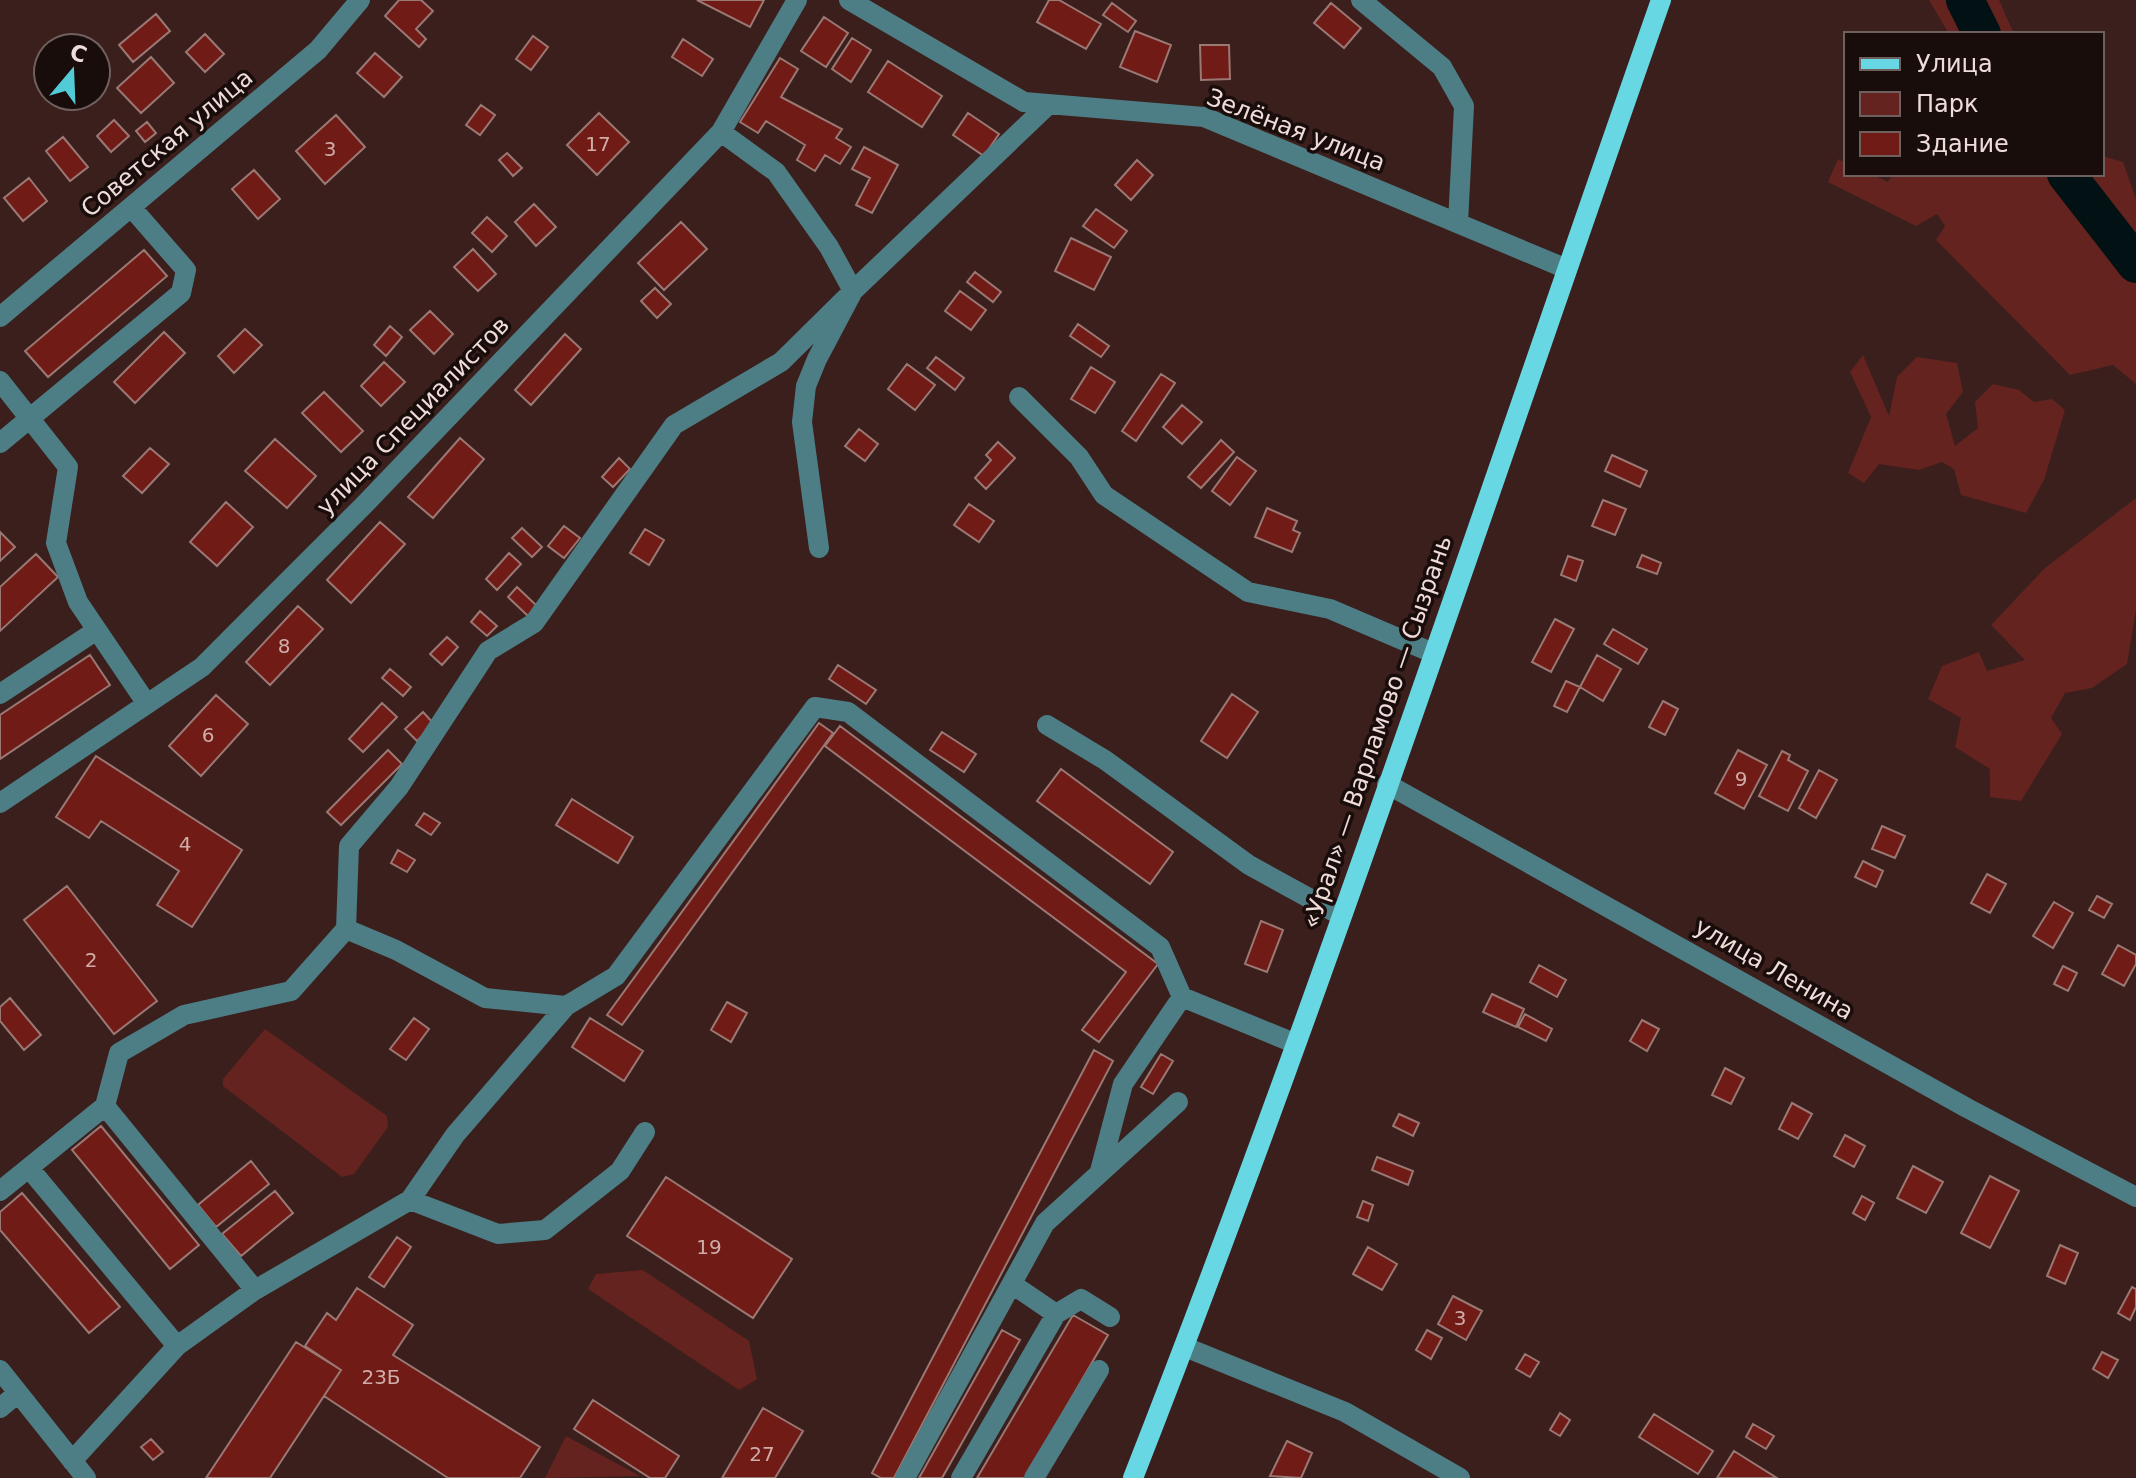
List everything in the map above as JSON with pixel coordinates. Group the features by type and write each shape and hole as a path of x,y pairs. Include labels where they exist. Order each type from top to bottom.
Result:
{"main road":[{"name":"«Урал» — Варламово — Сызрань","path":"1133,1478 1185,1347 1387,784 1661,0"}],"street":[{"name":"Советская улица","path":"0,317 318,50 360,0"},
{"name":"улица Специалистов","path":"0,803 202,667 364,505 721,132 797,0"},
{"name":"Зелёная улица","path":"849,0 1024,102 1204,117 1567,269"},
{"path":"1361,0 1442,67 1464,106 1458,223"},
{"path":"0,1191 105,1106 119,1053 184,1015 291,991 346,929 349,846 399,787 488,651 534,623 674,425 781,362 1049,104"},
{"path":"721,132 776,172 829,247 853,291"},
{"path":"0,443 181,293 186,270 131,207"},
{"path":"819,548 802,422 806,386 853,291"},
{"path":"0,381 68,467 56,543 78,602 147,704"},
{"path":"1019,397 1079,457 1104,495 1248,592 1330,609 1433,653"},
{"path":"0,694 97,630"},
{"path":"72,1461 177,1346 255,1290 410,1200 455,1135 566,1006 616,976 815,707 848,712 1160,947 1182,997 1294,1043"},
{"path":"1047,725 1105,760 1249,865 1340,915"},
{"name":"улица Ленина","path":"1387,784 1967,1108 2136,1197"},
{"path":"346,929 396,950 485,998 566,1006"},
{"path":"1100,1171 1123,1084 1182,997"},
{"path":"905,1478 1045,1223 1178,1102"},
{"path":"105,1106 255,1290"},
{"path":"410,1200 498,1234 545,1230 620,1171 645,1132"},
{"path":"29,1168 177,1346"},
{"path":"1012,1284 1056,1314"},
{"path":"961,1478 1056,1314 1081,1299 1110,1317"},
{"path":"1185,1347 1345,1412 1460,1478"},
{"path":"0,1370 86,1478"},
{"path":"1042,1476 1099,1370"},
{"path":"0,1408 18,1393"}],"green space":[{"path":"1929,0 1999,0 2013,32 1948,32"},
{"path":"2104,157 2123,162 2136,199 2136,384 2113,365 2070,375 1936,240 1945,226 1937,214 1916,226 1828,182 1838,159 1844,162 1844,176 1875,176 1888,182 1891,176 2104,176"},
{"path":"1863,355 1889,416 1897,377 1917,357 1957,363 1963,392 1946,414 1955,446 1978,428 1975,402 1993,384 2019,390 2034,402 2052,399 2065,410 2044,480 2026,513 1961,495 1954,469 1942,462 1919,470 1879,464 1864,483 1848,473 1871,417 1850,372"},
{"path":"2136,498 2136,610 2127,664 2092,688 2065,693 2051,718 2062,734 2021,801 1990,797 1990,769 1955,747 1961,718 1928,699 1942,666 1979,652 1987,671 2025,660 1991,625 2045,568"},
{"path":"265,1029 387,1116 388,1127 354,1174 342,1177 223,1086 223,1079"},
{"path":"643,1270 749,1341 757,1379 739,1390 588,1289 596,1274"},
{"path":"566,1436 640,1476 545,1478"}],"building":[{"path":"399,0 421,0 433,11 416,29 426,39 419,47 385,16"},
{"path":"697,0 764,0 750,27"},
{"path":"1049,0 1059,0 1101,24 1086,49 1037,22"},
{"path":"1112,3 1136,21 1128,32 1103,15"},
{"path":"1331,3 1361,28 1344,48 1314,23"},
{"path":"156,14 170,31 133,62 119,45"},
{"path":"824,17 848,33 826,67 801,51"},
{"path":"1135,31 1171,45 1157,82 1120,67"},
{"path":"205,34 224,54 205,72 186,52"},
{"path":"533,36 548,47 531,70 516,59"},
{"path":"852,38 871,50 851,82 832,69"},
{"path":"683,39 713,59 702,76 672,57"},
{"path":"1200,45 1229,45 1230,79 1201,80"},
{"path":"375,53 402,77 384,97 357,73"},
{"path":"151,57 174,83 141,113 117,88"},
{"path":"780,58 798,69 781,97 842,129 836,138 851,147 840,164 825,155 815,171 797,160 805,145 766,121 758,133 740,122"},
{"path":"888,61 942,96 922,127 868,92"},
{"path":"481,105 495,115 480,135 466,125"},
{"path":"599,113 629,142 597,175 567,145"},
{"path":"968,113 999,134 984,156 953,135"},
{"path":"336,115 365,147 325,184 296,151"},
{"path":"114,120 129,136 111,152 97,136"},
{"path":"147,122 156,133 145,142 136,131"},
{"path":"63,137 88,167 70,181 46,151"},
{"path":"864,147 898,165 872,213 856,205 870,178 852,169"},
{"path":"507,153 522,168 513,176 499,160"},
{"path":"1137,160 1153,175 1131,200 1115,185"},
{"path":"254,170 280,199 258,219 232,189"},
{"path":"29,178 47,201 23,221 4,198"},
{"path":"534,204 556,227 536,246 515,222"},
{"path":"1096,209 1127,231 1114,248 1083,226"},
{"path":"487,217 507,236 492,252 472,233"},
{"path":"681,222 707,249 664,290 638,263"},
{"path":"1071,238 1111,257 1094,290 1055,271"},
{"path":"473,249 496,274 478,291 454,267"},
{"path":"144,250 167,276 48,377 25,351"},
{"path":"975,272 1001,292 993,302 967,282"},
{"path":"655,288 671,304 657,318 641,301"},
{"path":"960,291 986,310 971,330 945,311"},
{"path":"430,311 453,334 434,354 410,330"},
{"path":"1078,324 1109,346 1101,357 1070,336"},
{"path":"390,326 402,337 386,356 374,345"},
{"path":"245,329 262,345 234,373 218,356"},
{"path":"164,332 185,353 135,403 114,382"},
{"path":"565,334 581,349 531,405 515,390"},
{"path":"936,357 964,378 955,390 927,368"},
{"path":"384,362 405,382 381,406 361,386"},
{"path":"907,364 935,385 915,410 888,389"},
{"path":"1091,367 1115,382 1095,413 1071,399"},
{"path":"1161,374 1175,383 1136,441 1122,431"},
{"path":"324,392 363,431 341,452 302,413"},
{"path":"1182,405 1202,422 1182,444 1163,427"},
{"path":"859,429 878,444 865,461 845,446"},
{"path":"460,438 484,459 433,518 408,497"},
{"path":"275,439 316,476 287,508 245,471"},
{"path":"1221,440 1234,452 1201,488 1188,477"},
{"path":"998,442 1015,458 986,489 975,478 991,460 986,455"},
{"path":"150,448 169,464 142,493 123,476"},
{"path":"1612,455 1647,471 1640,487 1605,471"},
{"path":"1237,457 1256,471 1230,505 1212,491"},
{"path":"619,458 630,469 613,487 602,477"},
{"path":"1603,500 1626,509 1615,535 1592,526"},
{"path":"226,502 253,527 217,566 190,542"},
{"path":"969,504 994,521 979,542 954,525"},
{"path":"1267,508 1297,521 1293,530 1300,533 1292,552 1255,537"},
{"path":"380,522 405,544 351,603 327,580"},
{"path":"564,526 580,538 564,558 548,546"},
{"path":"522,528 542,547 532,557 512,538"},
{"path":"645,529 664,540 649,565 630,553"},
{"path":"0,532 15,547 0,561"},
{"path":"509,553 521,564 497,590 486,579"},
{"path":"36,554 58,577 0,631 0,587"},
{"path":"1642,555 1661,563 1657,574 1637,567"},
{"path":"1568,556 1583,561 1576,581 1561,575"},
{"path":"517,587 537,606 528,616 508,597"},
{"path":"298,606 323,629 270,685 246,662"},
{"path":"480,611 497,626 487,636 471,622"},
{"path":"1555,619 1574,629 1551,672 1532,662"},
{"path":"1613,629 1647,649 1638,664 1604,644"},
{"path":"447,637 458,647 442,665 430,654"},
{"path":"90,655 110,685 0,759 0,715"},
{"path":"1597,655 1621,669 1603,701 1580,687"},
{"path":"838,665 876,690 866,704 829,679"},
{"path":"390,669 411,687 403,696 382,678"},
{"path":"1566,681 1580,687 1567,712 1554,706"},
{"path":"1232,694 1258,712 1227,758 1201,741"},
{"path":"216,695 248,724 201,776 169,746"},
{"path":"1663,701 1678,709 1665,735 1649,727"},
{"path":"382,703 397,717 363,752 349,739"},
{"path":"423,712 434,724 417,741 405,729"},
{"path":"819,723 833,733 622,1025 607,1015"},
{"path":"840,726 1158,964 1099,1042 1082,1030 1126,972 825,746"},
{"path":"942,732 976,754 964,772 930,750"},
{"path":"388,750 402,764 341,825 327,812"},
{"path":"1738,750 1767,765 1744,809 1715,793"},
{"path":"1782,751 1790,755 1788,760 1808,771 1788,811 1759,796"},
{"path":"96,756 242,850 192,927 157,905 179,871 101,821 89,838 56,817"},
{"path":"1061,769 1173,852 1150,884 1037,801"},
{"path":"1819,770 1837,780 1816,818 1799,808"},
{"path":"572,799 633,837 618,863 556,825"},
{"path":"424,813 440,823 431,835 416,825"},
{"path":"1882,826 1905,836 1895,858 1872,849"},
{"path":"398,850 415,860 407,872 391,863"},
{"path":"1863,861 1883,871 1876,887 1855,877"},
{"path":"1987,874 2006,884 1990,913 1971,903"},
{"path":"67,886 157,1001 114,1034 24,920"},
{"path":"2097,896 2112,904 2104,918 2089,910"},
{"path":"2054,902 2073,913 2053,948 2033,936"},
{"path":"1261,921 1283,930 1267,972 1245,964"},
{"path":"2118,945 2136,955 2136,964 2124,986 2102,974"},
{"path":"1539,965 1566,980 1557,997 1530,982"},
{"path":"2063,966 2077,973 2068,991 2054,984"},
{"path":"1492,994 1524,1009 1516,1027 1483,1012"},
{"path":"10,998 41,1035 24,1050 0,1021 0,1007"},
{"path":"727,1002 747,1013 731,1042 711,1030"},
{"path":"1525,1014 1552,1029 1546,1041 1518,1027"},
{"path":"414,1018 429,1029 406,1060 390,1049"},
{"path":"590,1018 643,1051 624,1081 572,1047"},
{"path":"1642,1020 1659,1029 1647,1051 1630,1041"},
{"path":"1094,1050 1113,1061 894,1478 881,1478 872,1473"},
{"path":"1161,1054 1173,1061 1153,1094 1141,1087"},
{"path":"1725,1068 1744,1078 1731,1104 1712,1095"},
{"path":"1792,1103 1812,1114 1798,1139 1779,1129"},
{"path":"1399,1114 1419,1123 1413,1136 1393,1126"},
{"path":"101,1126 199,1245 170,1269 72,1150"},
{"path":"1845,1135 1865,1146 1854,1167 1834,1156"},
{"path":"1377,1157 1413,1171 1408,1185 1372,1170"},
{"path":"251,1161 269,1184 216,1227 198,1205"},
{"path":"1913,1166 1943,1182 1926,1213 1897,1198"},
{"path":"1990,1176 2019,1191 1990,1248 1961,1233"},
{"path":"666,1177 792,1259 753,1318 627,1236"},
{"path":"275,1191 293,1213 241,1256 222,1234"},
{"path":"22,1193 120,1307 89,1333 0,1230 0,1212"},
{"path":"1862,1196 1874,1203 1865,1220 1853,1213"},
{"path":"1363,1201 1373,1205 1368,1221 1357,1217"},
{"path":"397,1237 411,1247 384,1287 369,1277"},
{"path":"2060,1245 2078,1253 2065,1284 2047,1276"},
{"path":"1368,1247 1397,1264 1382,1290 1353,1274"},
{"path":"2132,1287 2136,1289 2136,1307 2130,1320 2118,1313"},
{"path":"357,1288 413,1325 393,1355 540,1447 520,1478 448,1478 324,1396 341,1370 305,1346 327,1313 336,1320"},
{"path":"1453,1296 1482,1311 1466,1340 1438,1324"},
{"path":"1073,1315 1108,1335 1025,1478 977,1478"},
{"path":"1002,1330 1020,1340 942,1478 919,1478"},
{"path":"1427,1330 1442,1338 1431,1359 1416,1350"},
{"path":"296,1342 341,1370 270,1478 206,1478"},
{"path":"2102,1352 2118,1360 2108,1378 2093,1369"},
{"path":"1525,1354 1539,1362 1530,1377 1516,1369"},
{"path":"593,1400 679,1456 665,1478 650,1478 574,1429"},
{"path":"763,1408 803,1431 775,1478 722,1478"},
{"path":"1560,1413 1570,1420 1560,1436 1550,1430"},
{"path":"1654,1414 1713,1451 1698,1474 1639,1437"},
{"path":"1753,1424 1774,1436 1766,1449 1746,1437"},
{"path":"151,1439 163,1452 153,1460 141,1447"},
{"path":"1287,1441 1312,1453 1301,1478 1270,1476"},
{"path":"1734,1451 1777,1478 1717,1478"}],"waterway":[{"path":"1965,0 1981,32"},
{"path":"2068,176 2136,264"}]}
